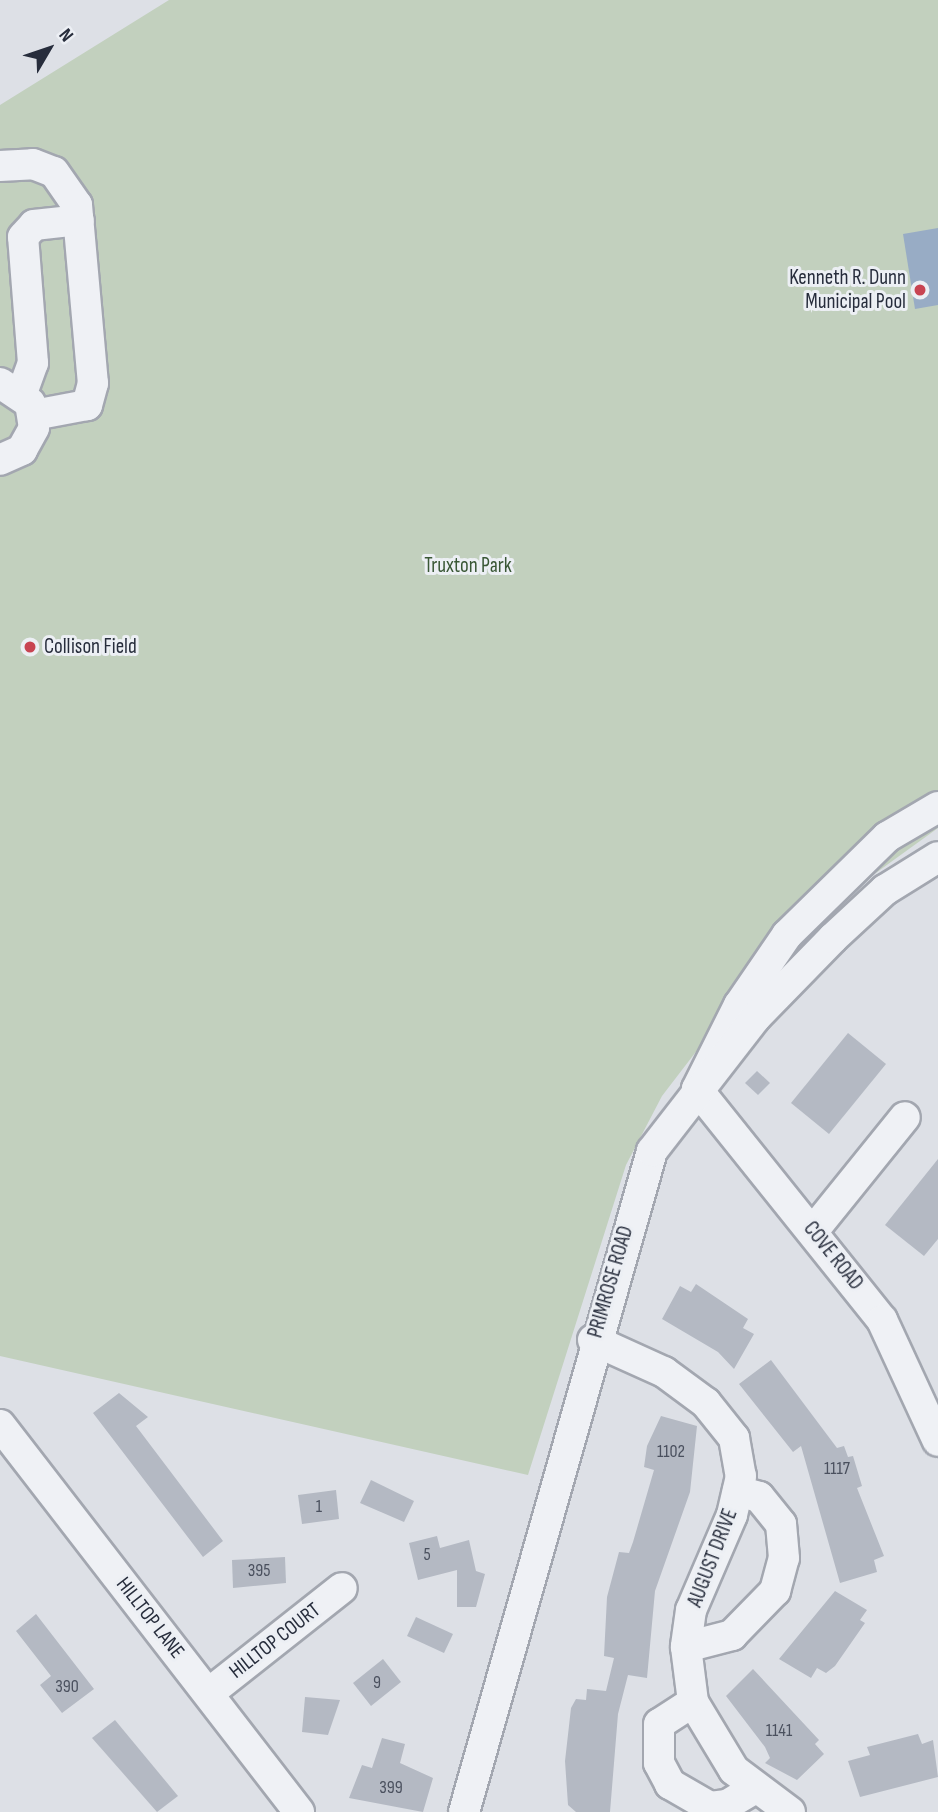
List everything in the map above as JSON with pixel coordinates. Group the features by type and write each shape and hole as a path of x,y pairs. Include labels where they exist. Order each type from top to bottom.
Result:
{"street":[{"path":"0,166 33,164 54,172 77,205 79,220 89,399 87,405 19,397"},
{"path":"0,460 30,440 19,397 33,363 23,237 33,225 79,220"},
{"path":"697,1090 739,1005 787,935 887,837 938,807"},
{"name":"PRIMROSE ROAD","path":"464,1812 593,1340 652,1151 697,1090 833,938 885,890 938,857"},
{"name":"COVE ROAD","path":"697,1090 882,1320 938,1441"},
{"path":"813,1231 905,1117"},
{"name":"AUGUST DRIVE","path":"593,1340 664,1372 706,1403 734,1438 738,1490 691,1610 686,1647 692,1702 717,1747 754,1789 790,1812"},
{"name":"HILLTOP LANE","path":"0,1425 9,1450 209,1693 299,1812"},
{"path":"686,1647 732,1635 775,1591 784,1558 781,1524 759,1497 738,1490"},
{"name":"HILLTOP COURT","path":"209,1693 342,1588"},
{"path":"692,1702 659,1724 655,1743 670,1784 710,1807 727,1805 754,1789"}],"green space":[{"name":"Truxton Park","path":"169,0 938,0 938,828 819,914 718,1023 662,1096 626,1165 528,1475 0,1356 0,105"}],"water":[{"path":"938,228 938,305 915,309 903,234"}],"building":[{"path":"848,1033 886,1064 829,1134 791,1103"},
{"path":"757,1071 770,1083 758,1095 745,1083"},
{"path":"938,1159 938,1239 924,1256 885,1225"},
{"path":"696,1284 748,1319 743,1328 754,1334 734,1369 718,1352 662,1319 680,1286 691,1292"},
{"path":"771,1360 837,1448 844,1446 848,1457 853,1456 862,1486 857,1488 884,1556 874,1560 877,1572 840,1583 801,1446 793,1452 739,1384"},
{"path":"119,1393 148,1417 136,1426 223,1541 203,1557 93,1413"},
{"path":"661,1416 697,1426 690,1492 655,1591 647,1678 628,1675 618,1714 610,1812 576,1812 568,1805 565,1761 571,1708 576,1699 586,1700 587,1689 606,1691 614,1658 604,1656 607,1597 619,1552 629,1553 633,1542 654,1470 644,1467 647,1446"},
{"path":"371,1480 414,1501 404,1522 360,1503"},
{"path":"336,1490 339,1519 302,1524 298,1495"},
{"path":"437,1536 440,1548 469,1540 476,1571 485,1574 476,1607 457,1607 457,1570 418,1580 409,1543"},
{"path":"285,1557 286,1583 233,1588 232,1560"},
{"path":"835,1591 867,1610 860,1620 865,1623 835,1666 826,1673 817,1668 811,1678 779,1659"},
{"path":"36,1614 94,1689 62,1713 40,1685 51,1676 16,1631"},
{"path":"416,1617 453,1634 444,1653 407,1636"},
{"path":"383,1659 401,1682 371,1706 353,1683"},
{"path":"753,1669 819,1740 815,1744 824,1754 797,1780 765,1763 770,1758 765,1747 726,1696"},
{"path":"305,1697 340,1700 328,1735 302,1732"},
{"path":"115,1720 178,1796 157,1812 92,1738"},
{"path":"918,1734 922,1744 933,1740 938,1777 860,1797 848,1761 870,1755 867,1747"},
{"path":"382,1738 405,1744 400,1763 433,1778 423,1812 349,1798 362,1765 372,1768"}],"place":[{"name":"Kenneth R. Dunn Municipal Pool","path":"920,290"},
{"name":"Collison Field","path":"30,647"}]}
